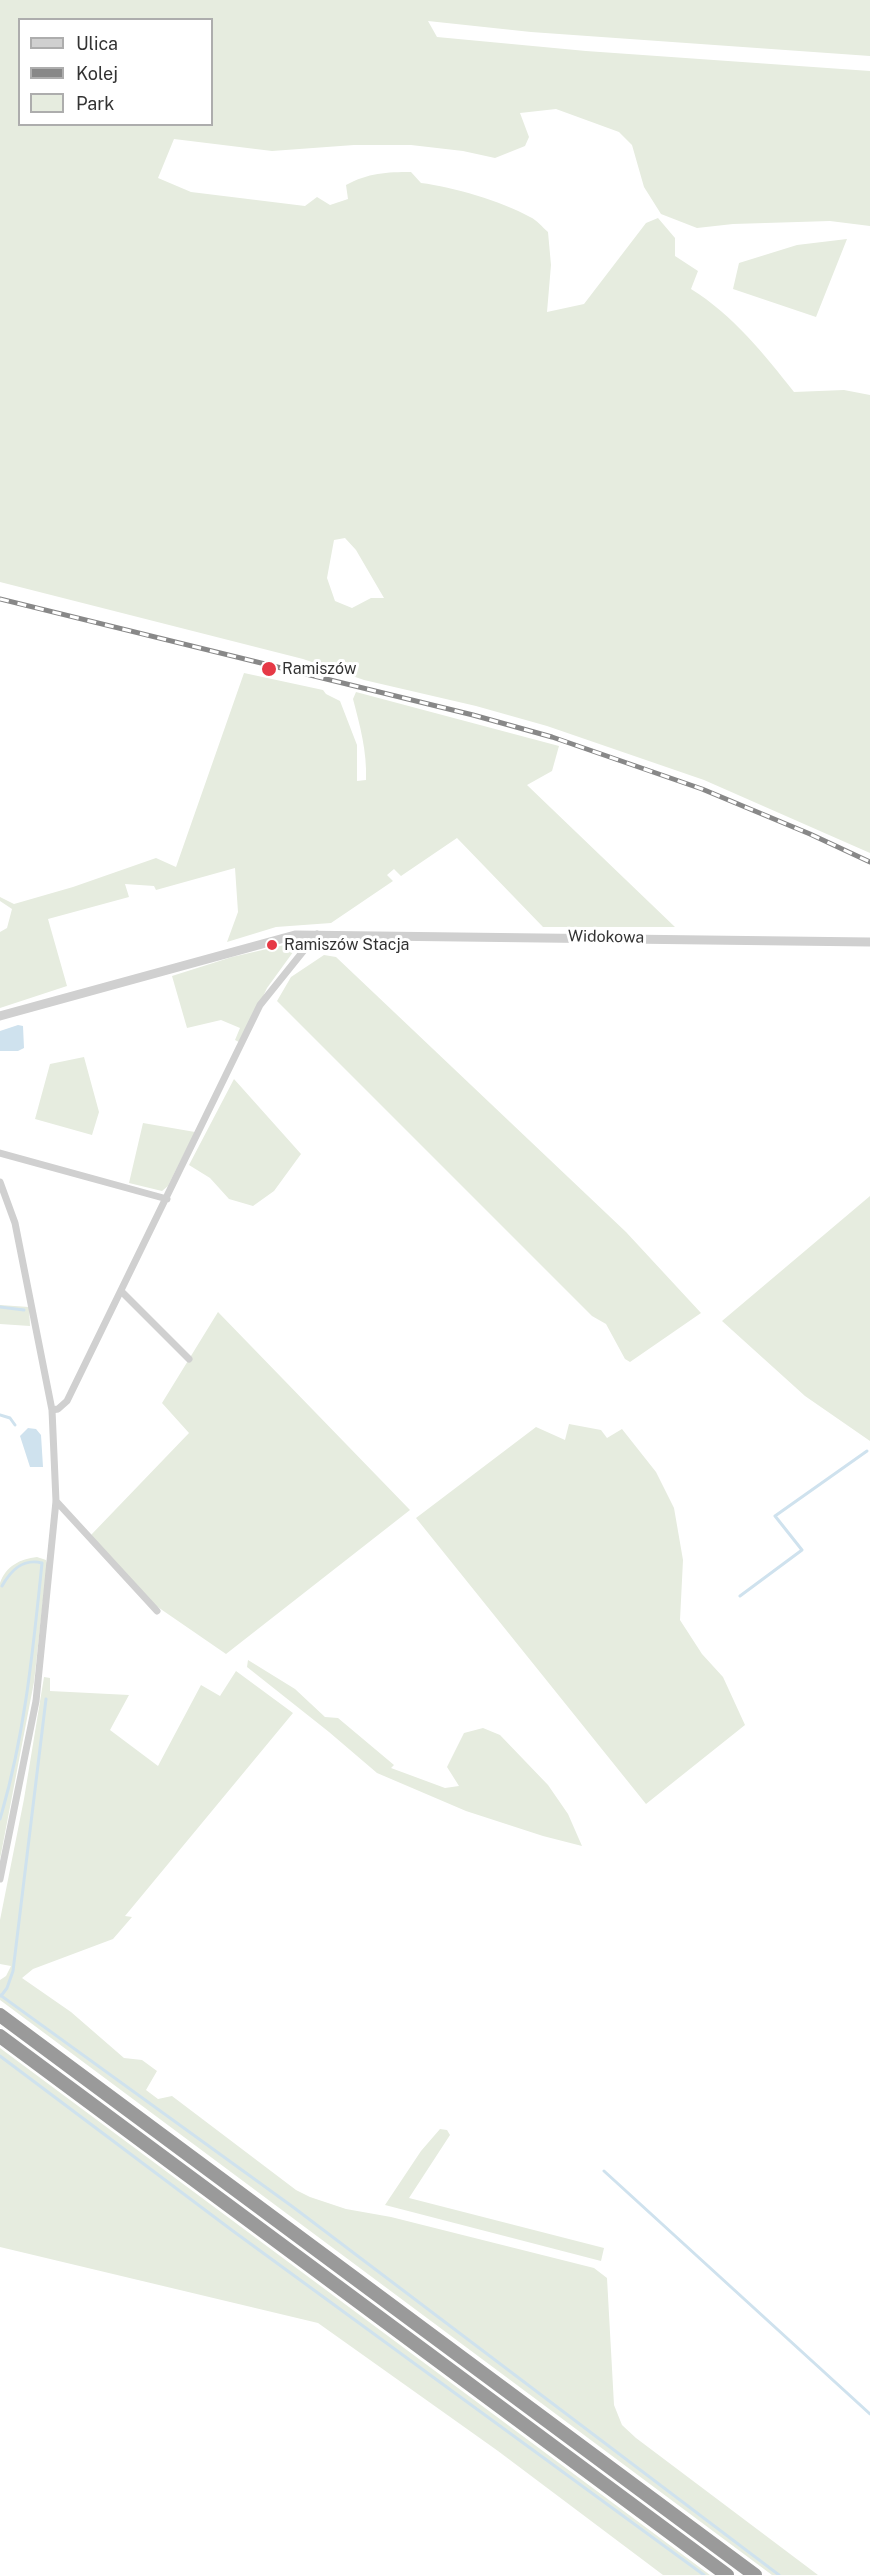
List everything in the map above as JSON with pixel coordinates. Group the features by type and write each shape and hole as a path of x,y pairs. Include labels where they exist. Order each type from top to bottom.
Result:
{"highway":[{"path":"0,2015 755,2575"},
{"path":"0,2036 727,2575"}],"street":[{"path":"52,1410 58,1409 67,1401 260,1005 317,934"},
{"name":"Widokowa","path":"0,1016 295,935 870,942"},
{"path":"0,1153 167,1199"},
{"path":"0,1182 15,1223 52,1410 56,1502 36,1701 0,1880"},
{"path":"121,1291 189,1359"},
{"path":"56,1502 158,1611"}],"green space":[{"path":"0,0 870,0 870,56 531,32 428,21 437,37 586,51 870,71 870,226 830,221 733,224 697,228 661,214 644,187 632,145 619,132 556,109 520,113 529,137 525,146 495,158 463,151 411,145 354,145 272,151 174,139 158,178 191,192 305,206 317,197 330,205 348,199 346,185 362,178 386,173 411,172 421,183 477,196 518,211 535,220 548,232 551,265 547,312 584,304 646,223 658,218 675,238 675,256 698,271 691,289 734,323 794,392 844,390 870,395 870,853 704,780 547,726 476,706 364,680 303,659 0,582","holes":["345,538 356,550 384,598 371,598 352,608 335,601 327,578 334,540"]},
{"path":"847,239 816,317 733,289 739,263 797,245"},
{"path":"244,673 323,690 340,701 357,745 357,781 366,780 366,769 353,699 356,692 559,746 552,771 527,785 675,927 543,927 457,838 401,876 394,869 387,875 393,881 331,923 276,927 227,942 238,912 235,868 156,890 154,886 125,884 129,897 48,919 67,986 0,1008 0,932 7,928 12,909 0,901 0,897 14,904 73,887 156,858 176,867"},
{"path":"293,943 296,948 267,988 241,1043 235,1040 240,1028 221,1020 187,1028 172,976 232,957"},
{"path":"324,955 336,957 626,1232 701,1313 630,1362 625,1359 606,1324 592,1316 277,1001 291,977"},
{"path":"84,1057 99,1112 92,1135 35,1119 50,1064"},
{"path":"234,1079 301,1154 274,1191 253,1206 229,1199 210,1178 189,1165"},
{"path":"143,1123 195,1132 168,1186 162,1191 129,1183"},
{"path":"870,1196 870,1441 805,1396 722,1321"},
{"path":"0,1305 29,1307 30,1326 0,1324"},
{"path":"218,1312 410,1510 226,1654 149,1601 90,1536 189,1433 162,1403"},
{"path":"569,1424 601,1430 607,1438 622,1429 656,1472 674,1508 683,1560 680,1620 702,1654 723,1677 745,1725 646,1804 416,1518 536,1427 565,1440"},
{"path":"37,1557 46,1560 47,1564 34,1682 0,1859 0,1583 14,1564"},
{"path":"248,1660 295,1689 325,1717 338,1718 394,1765 391,1768 445,1788 459,1786 447,1767 464,1733 483,1728 500,1735 548,1785 568,1814 582,1846 466,1811 377,1773 247,1667"},
{"path":"236,1671 293,1713 125,1916 132,1917 113,1939 33,1969 22,1978 71,2012 124,2058 142,2060 157,2071 146,2090 158,2099 172,2096 296,2190 346,2209 391,2217 594,2268 607,2278 614,2405 622,2425 636,2438 818,2575 772,2575 0,2000 0,1980 6,1976 11,1966 0,1964 0,1920 24,1799 44,1677 50,1678 50,1691 129,1695 110,1730 158,1766 201,1685 220,1696"},
{"path":"0,2048 710,2575 663,2575 498,2451 318,2323 0,2247"},
{"path":"440,2129 447,2130 450,2135 409,2198 604,2248 601,2261 385,2205 421,2151"}],"water":[{"path":"18,1025 23,1026 24,1048 18,1051 0,1051 0,1031"},
{"path":"28,1428 36,1429 41,1435 43,1467 30,1467 20,1436"}],"waterway":[{"path":"0,1307 24,1310"},
{"path":"0,1415 10,1418 15,1425"},
{"path":"740,1596 802,1550 775,1516 867,1451"},
{"path":"0,1819 22,1724 42,1563 23,1564 9,1575 2,1586"},
{"path":"1,1996 7,1988 13,1971 46,1699"},
{"path":"0,1995 293,2207 779,2575"},
{"path":"0,2056 233,2231 704,2575"},
{"path":"604,2171 870,2414"}],"railway":[{"path":"0,599 473,715 552,737 702,789 870,862"}],"place":[{"name":"Ramiszów","path":"269,669"},
{"name":"Ramiszów Stacja","path":"272,945"}]}
